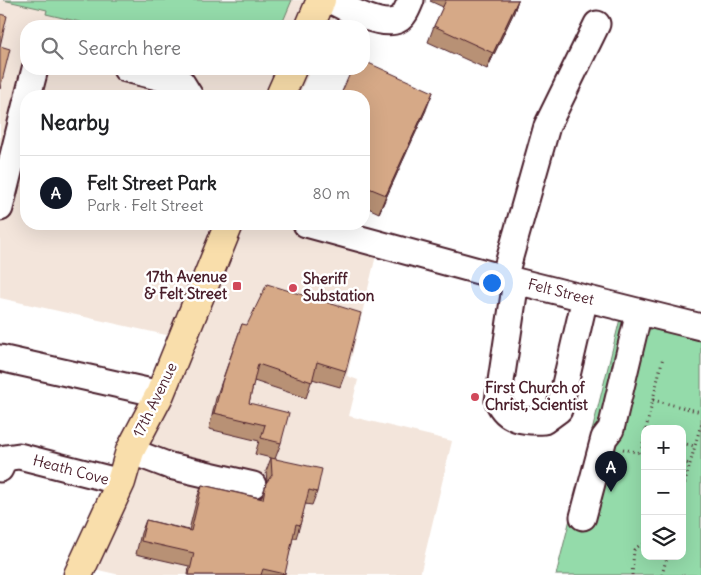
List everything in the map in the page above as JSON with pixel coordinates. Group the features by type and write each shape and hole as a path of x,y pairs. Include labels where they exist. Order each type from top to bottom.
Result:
{"main road":[{"path":"313,20 321,0"},
{"path":"283,90 289,75"},
{"name":"17th Avenue","path":"78,575 121,482 130,451 160,394 227,230"}],"street":[{"path":"330,0 362,16 389,22 402,16 411,0"},
{"path":"585,298 559,410 544,421 514,418 506,414 498,401 510,280 547,126 597,24"},
{"path":"30,90 33,75"},
{"path":"150,75 182,83 186,90"},
{"path":"0,208 20,127"},
{"name":"Felt Street","path":"328,230 510,280 701,327"},
{"path":"583,517 604,438 611,429 639,312"},
{"path":"0,358 160,394"},
{"path":"130,451 170,466 253,485"},
{"name":"Heath Cove","path":"0,469 5,458 19,456 121,482"}],"path":[{"path":"647,425 663,357"},
{"path":"653,400 701,412"},
{"path":"686,479 701,424"},
{"path":"686,445 694,446"},
{"path":"686,463 690,464"},
{"path":"632,575 634,550 641,545"},
{"path":"662,575 666,560"}],"shaded area":[{"path":"0,0 343,0 334,20 20,20 20,75 308,75 301,90 20,90 20,230 312,230 378,247 347,376 358,380 349,416 452,441 420,575 120,575 77,565 184,339 0,298"}],"green space":[{"path":"3,0 292,0 284,20 72,20 46,14 47,10"},
{"path":"623,307 701,327 701,575 556,575"}],"building":[{"path":"446,0 518,0 493,53 434,26"},
{"path":"0,14 7,16 0,46"},
{"path":"0,46 10,49 0,89"},
{"path":"370,64 433,92 386,195 370,188 370,90 343,90 349,75 370,75"},
{"path":"267,284 361,313 346,371 317,362 312,382 258,364 249,403 289,413 281,443 261,438 265,425 214,413 222,382 242,324 247,325"},
{"path":"271,458 322,469 317,492 309,490 300,525 296,524 285,574 263,569 261,575 189,575 194,553 141,541 146,520 191,531 202,485 263,499 266,483 272,475"}],"place":[{"name":"17th Avenue & Felt Street","path":"237,286"},
{"name":"Sheriff Substation","path":"293,288"},
{"name":"First Church of Christ, Scientist","path":"475,397"},
{"name":"Felt Street Park","path":"611,492"}]}
